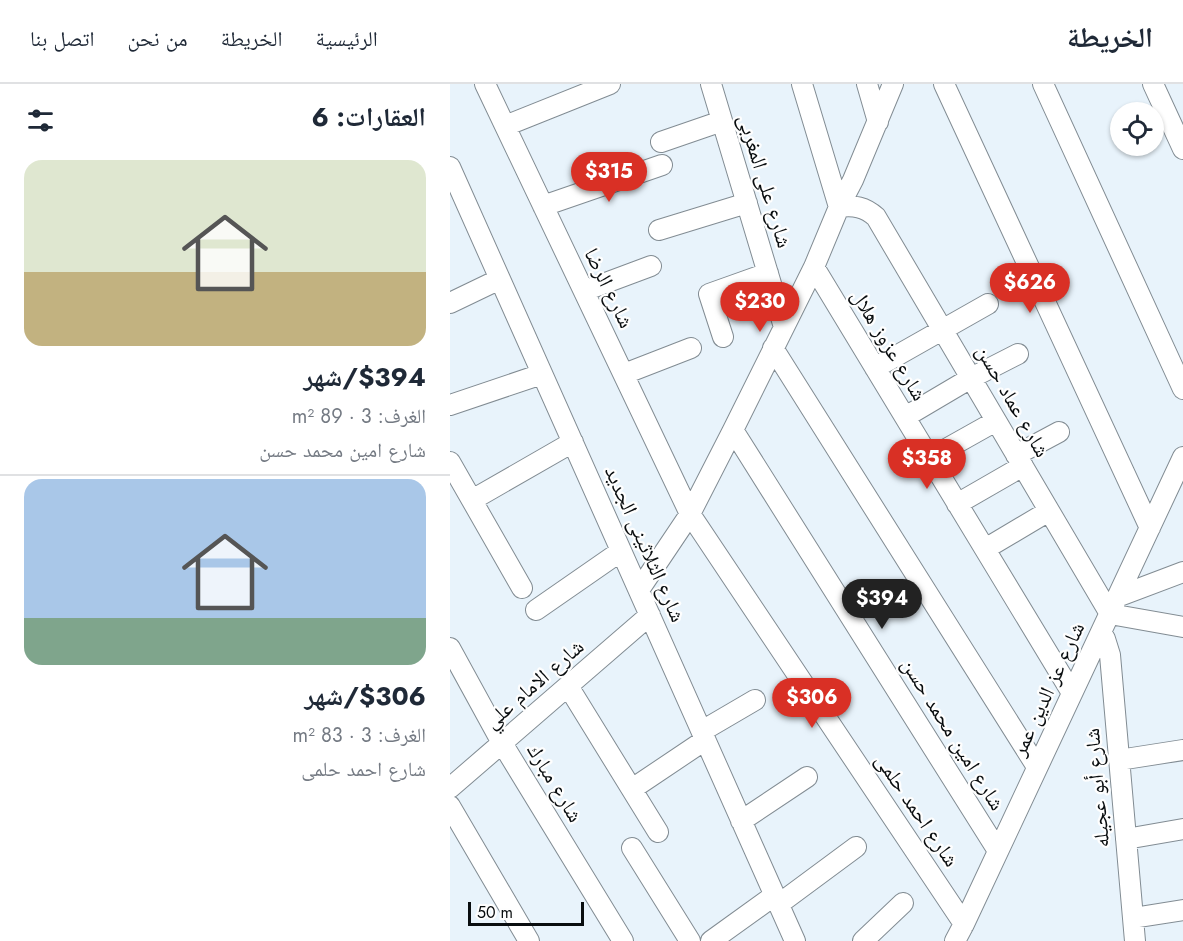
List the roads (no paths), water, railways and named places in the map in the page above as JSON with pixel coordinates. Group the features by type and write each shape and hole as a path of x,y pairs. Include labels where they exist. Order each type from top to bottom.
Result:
{"street":[{"name":"شارع الرضا","path":"484,84 690,514"},
{"path":"505,126 610,84"},
{"name":"شارع على المغربى","path":"711,84 784,327"},
{"path":"802,84 839,207"},
{"path":"867,84 878,122"},
{"path":"639,590 690,514 733,430 813,267 853,180 893,84"},
{"path":"944,84 1150,528"},
{"path":"1043,84 1183,389"},
{"path":"1153,84 1183,149"},
{"path":"662,142 722,121"},
{"path":"543,206 662,165"},
{"name":"شارع الثلاثينى الجديد","path":"450,168 456,197 500,279 795,941"},
{"path":"659,230 747,203"},
{"name":"شارع عماد حسن","path":"839,207 856,206 876,216 1050,512 1113,606"},
{"path":"584,291 651,266"},
{"name":"شارع عزوز هلال","path":"813,267 1072,693"},
{"path":"723,337 710,294 768,273"},
{"path":"450,303 500,279"},
{"path":"875,368 988,304"},
{"path":"624,374 691,348"},
{"path":"773,348 1038,767"},
{"path":"905,417 971,378 1018,354"},
{"path":"450,405 542,374"},
{"path":"930,458 996,421"},
{"name":"شارع امين محمد حسن","path":"733,430 998,851"},
{"path":"957,504 1059,432"},
{"path":"472,500 573,442"},
{"name":"شارع عز الدين عمر","path":"960,932 1183,457"},
{"path":"450,462 522,588"},
{"path":"985,549 1050,512"},
{"name":"شارع احمد حلمى","path":"690,514 960,932"},
{"path":"536,610 621,551"},
{"path":"1113,606 1183,572"},
{"path":"1113,606 1183,627"},
{"name":"شارع الامام علي","path":"450,788 650,615"},
{"name":"شارع أبو عجيله","path":"1101,632 1110,655 1135,941"},
{"name":"شارع مبارك","path":"450,648 502,743 623,941"},
{"path":"568,686 658,832"},
{"path":"632,789 754,700"},
{"path":"1119,760 1183,750"},
{"path":"741,821 807,777"},
{"path":"450,806 529,941"},
{"path":"1126,839 1183,829"},
{"path":"711,941 855,847"},
{"path":"632,848 690,941"},
{"path":"863,941 903,903"},
{"path":"1133,918 1183,910"}]}
